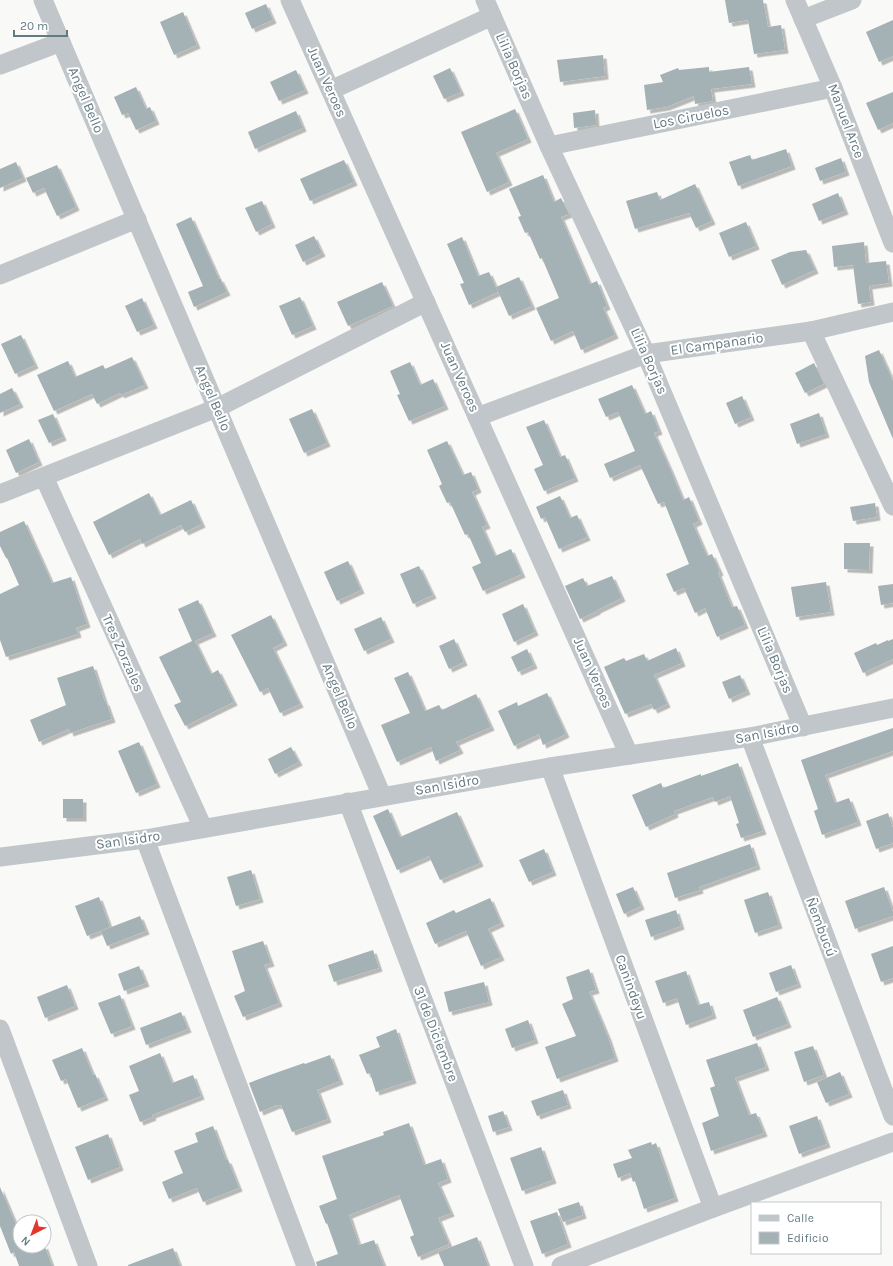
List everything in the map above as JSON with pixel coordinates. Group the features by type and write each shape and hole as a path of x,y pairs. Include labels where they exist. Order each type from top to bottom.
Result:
{"street":[{"name":"Angel Bello","path":"43,0 382,796"},
{"name":"Juan Veroes","path":"290,0 629,755"},
{"name":"Manuel Arce","path":"795,0 833,88 893,243"},
{"path":"803,19 852,0"},
{"path":"331,90 488,8"},
{"name":"Lilia Borjas","path":"488,8 549,146 646,354 803,727"},
{"path":"0,65 61,42"},
{"name":"Los Ciruelos","path":"549,146 833,88"},
{"path":"0,275 137,219"},
{"path":"0,494 217,408 426,302"},
{"name":"El Campanario","path":"477,417 646,354 811,331 893,312"},
{"path":"811,331 893,506"},
{"name":"Tres Zorzales","path":"44,477 203,828"},
{"name":"San Isidro","path":"0,857 145,839 550,767 750,738 893,708"},
{"name":"Ñembucú","path":"750,738 893,1116"},
{"name":"Canindeyu","path":"550,767 713,1208"},
{"name":"31 de Diciembre","path":"348,802 524,1266"},
{"path":"145,839 306,1266"},
{"path":"0,1029 88,1266"},
{"path":"561,1266 893,1142"}],"building":[{"path":"725,0 763,0 768,27 781,25 785,50 754,54 748,20 729,23"},
{"path":"266,4 273,20 252,29 245,13"},
{"path":"183,12 197,45 174,55 160,22"},
{"path":"893,20 893,56 879,62 866,32"},
{"path":"603,55 605,76 560,82 557,60"},
{"path":"709,67 709,72 749,67 752,84 711,89 713,101 695,104 694,96 666,107 647,110 644,85 663,82 660,75 678,68 679,70"},
{"path":"450,68 461,92 444,99 433,76"},
{"path":"296,70 305,90 279,101 270,82"},
{"path":"136,87 146,109 150,107 156,121 136,130 128,113 122,115 114,97"},
{"path":"893,92 893,123 878,130 866,103"},
{"path":"515,109 528,139 496,153 509,182 487,192 461,132"},
{"path":"595,110 596,125 574,128 573,113"},
{"path":"296,111 303,128 255,149 248,132"},
{"path":"786,149 792,166 738,186 729,162 750,155 752,160"},
{"path":"841,158 846,172 820,181 815,168"},
{"path":"344,160 354,182 310,201 300,179"},
{"path":"16,162 23,178 0,188 0,169"},
{"path":"57,165 76,207 57,216 44,188 33,193 26,178"},
{"path":"543,175 554,202 561,198 569,214 561,217 590,284 597,281 607,306 603,308 615,335 581,350 573,331 551,341 536,308 559,298 542,258 540,259 528,232 525,233 518,217 521,216 509,189"},
{"path":"695,184 712,221 696,228 689,213 635,229 626,201 657,192 660,200"},
{"path":"838,193 845,211 819,221 812,204"},
{"path":"262,201 272,224 256,232 245,208"},
{"path":"191,217 219,279 220,278 227,292 194,307 188,292 203,286 176,224"},
{"path":"746,222 756,246 729,257 719,233"},
{"path":"314,236 322,253 303,262 295,245"},
{"path":"462,237 478,276 489,272 498,292 469,305 460,284 464,283 447,244"},
{"path":"864,242 866,263 886,261 889,283 869,286 871,302 858,304 853,265 834,267 832,246"},
{"path":"806,250 815,270 782,285 771,260 790,252"},
{"path":"519,277 532,306 509,316 496,287"},
{"path":"382,282 393,306 348,326 337,302"},
{"path":"300,297 313,326 292,335 279,306"},
{"path":"142,298 154,325 137,332 125,306"},
{"path":"21,335 35,365 15,374 1,344"},
{"path":"879,350 893,381 893,439 869,382 865,356"},
{"path":"132,357 145,385 121,395 120,393 97,404 92,394 54,411 37,375 68,361 75,377 103,365 105,369"},
{"path":"410,362 420,385 433,379 445,406 409,421 397,395 400,394 390,371"},
{"path":"814,363 824,384 805,393 795,373"},
{"path":"632,385 645,414 651,411 659,431 654,433 683,500 689,497 699,521 693,524 707,556 712,554 732,607 737,606 745,625 717,637 705,608 695,613 684,588 674,592 666,574 689,564 664,502 658,504 640,465 610,478 604,464 635,451 618,412 606,417 598,399"},
{"path":"12,388 20,404 0,413 0,394"},
{"path":"742,396 751,417 735,424 726,403"},
{"path":"312,409 327,443 304,453 289,419"},
{"path":"819,413 826,434 797,444 790,424"},
{"path":"53,414 63,437 49,443 38,420"},
{"path":"544,420 560,457 565,455 575,478 544,491 534,469 543,465 526,427"},
{"path":"29,439 39,462 16,473 6,450"},
{"path":"447,441 463,475 471,472 478,489 472,492 487,525 482,527 495,556 511,549 522,574 483,591 472,567 481,563 468,534 465,535 450,502 447,503 439,486 442,484 427,450"},
{"path":"149,493 160,515 191,500 202,524 185,532 181,525 142,544 140,539 109,555 93,522"},
{"path":"560,496 570,518 577,515 587,537 559,549 545,517 541,519 536,507"},
{"path":"875,503 877,517 853,521 850,507"},
{"path":"24,521 52,583 71,577 87,624 76,628 78,634 6,657 0,640 0,594 19,585 0,546 0,532"},
{"path":"844,543 870,543 869,570 844,569"},
{"path":"348,561 361,590 337,601 324,572"},
{"path":"419,566 433,595 413,604 400,574"},
{"path":"612,576 622,598 580,619 565,586 583,578 587,586"},
{"path":"826,582 831,612 796,617 791,587"},
{"path":"893,584 893,603 881,605 878,586"},
{"path":"198,600 213,633 195,641 211,674 218,670 234,702 185,726 174,705 181,702 159,657 192,641 178,609"},
{"path":"523,604 535,632 514,642 502,614"},
{"path":"271,615 284,642 273,648 300,704 280,713 268,688 260,692 231,635"},
{"path":"381,617 391,639 364,651 354,629"},
{"path":"454,639 464,662 449,669 439,646"},
{"path":"893,639 893,659 863,673 854,653 876,643 877,645"},
{"path":"676,648 682,663 654,675 667,704 654,710 651,704 625,714 604,667 624,658 626,661 644,654 647,661"},
{"path":"527,649 534,665 518,672 511,657"},
{"path":"93,666 112,719 70,733 69,729 39,742 30,720 66,705 57,678"},
{"path":"408,672 425,711 439,705 442,710 476,694 491,727 456,742 460,750 436,761 431,747 397,762 381,725 410,713 394,678"},
{"path":"740,675 747,691 729,699 722,682"},
{"path":"547,693 566,734 543,745 539,734 514,746 498,711 517,702 518,706"},
{"path":"893,728 893,751 825,775 835,803 849,798 858,822 822,835 814,811 818,809 801,760"},
{"path":"139,742 157,784 136,793 118,751"},
{"path":"291,747 299,762 275,774 268,759"},
{"path":"738,763 763,831 741,838 736,824 739,823 730,796 715,802 713,797 674,811 675,814 646,827 632,795 661,783 663,788 701,774 701,776"},
{"path":"63,799 83,799 83,818 63,818"},
{"path":"388,809 400,837 457,812 480,863 440,880 429,856 397,870 373,816"},
{"path":"888,813 893,828 893,843 876,849 866,821"},
{"path":"750,844 757,866 699,887 700,890 675,898 667,873"},
{"path":"544,849 553,872 529,882 519,860"},
{"path":"251,870 260,899 236,906 227,877"},
{"path":"633,887 641,906 624,914 616,894"},
{"path":"884,887 893,916 855,929 845,901"},
{"path":"768,892 779,925 755,933 744,900"},
{"path":"99,897 110,927 87,936 75,906"},
{"path":"490,898 501,923 488,929 501,957 481,966 466,931 435,944 426,923 454,910 456,913"},
{"path":"676,910 681,926 651,937 645,920"},
{"path":"140,916 146,931 107,946 101,931"},
{"path":"263,941 271,963 264,965 279,1003 243,1017 234,996 245,991 232,951"},
{"path":"893,946 893,978 881,982 871,954"},
{"path":"373,950 379,968 334,982 328,965"},
{"path":"791,965 798,984 776,992 769,973"},
{"path":"139,966 146,983 124,991 118,974"},
{"path":"589,969 596,990 589,992 615,1058 557,1079 545,1047 576,1036 562,1004 573,999 566,977"},
{"path":"686,971 698,1005 709,1002 713,1015 686,1025 677,998 663,1003 655,981"},
{"path":"484,982 489,1002 449,1012 444,992"},
{"path":"67,985 75,1006 45,1018 37,997"},
{"path":"120,995 132,1026 111,1034 98,1003"},
{"path":"777,997 788,1024 753,1037 743,1010"},
{"path":"181,1012 188,1029 146,1045 140,1028"},
{"path":"528,1020 535,1040 512,1048 505,1029"},
{"path":"396,1029 413,1080 376,1092 370,1073 367,1074 359,1055 380,1047 376,1037"},
{"path":"757,1043 766,1067 735,1078 749,1115 756,1113 764,1133 711,1151 702,1123 719,1116 710,1088 715,1086 706,1060"},
{"path":"813,1046 824,1075 804,1082 794,1052"},
{"path":"82,1048 93,1075 95,1074 105,1097 78,1108 66,1079 61,1081 52,1060"},
{"path":"160,1053 172,1083 193,1075 201,1096 152,1115 153,1117 140,1122 129,1095 139,1091 129,1066"},
{"path":"330,1055 340,1081 317,1090 328,1119 292,1132 281,1105 277,1105 260,1112 249,1083"},
{"path":"840,1072 849,1094 826,1103 817,1082"},
{"path":"563,1090 568,1105 537,1116 531,1101"},
{"path":"503,1111 509,1127 493,1132 488,1116"},
{"path":"817,1116 827,1144 799,1154 789,1126"},
{"path":"409,1123 424,1165 441,1159 448,1179 438,1183 451,1213 438,1218 449,1244 418,1257 410,1237 414,1235 399,1195 349,1215 359,1245 374,1240 384,1266 317,1266 316,1262 338,1254 319,1206 337,1199 322,1156 384,1135 383,1132"},
{"path":"213,1126 239,1188 203,1202 197,1188 169,1199 162,1182 183,1173 174,1151 198,1142 195,1133"},
{"path":"108,1134 120,1167 88,1180 75,1147"},
{"path":"651,1142 652,1145 656,1143 675,1198 644,1209 635,1181 633,1182 630,1173 618,1178 613,1164 632,1158 628,1150"},
{"path":"541,1147 553,1180 522,1191 510,1158"},
{"path":"0,1187 12,1215 11,1254 0,1226"},
{"path":"579,1202 583,1215 563,1222 558,1209"},
{"path":"557,1212 568,1244 542,1254 530,1221"},
{"path":"477,1237 488,1266 444,1266 438,1252"},
{"path":"173,1248 180,1266 128,1266 128,1265"},
{"path":"15,1254 48,1254 52,1266 19,1266"}]}
